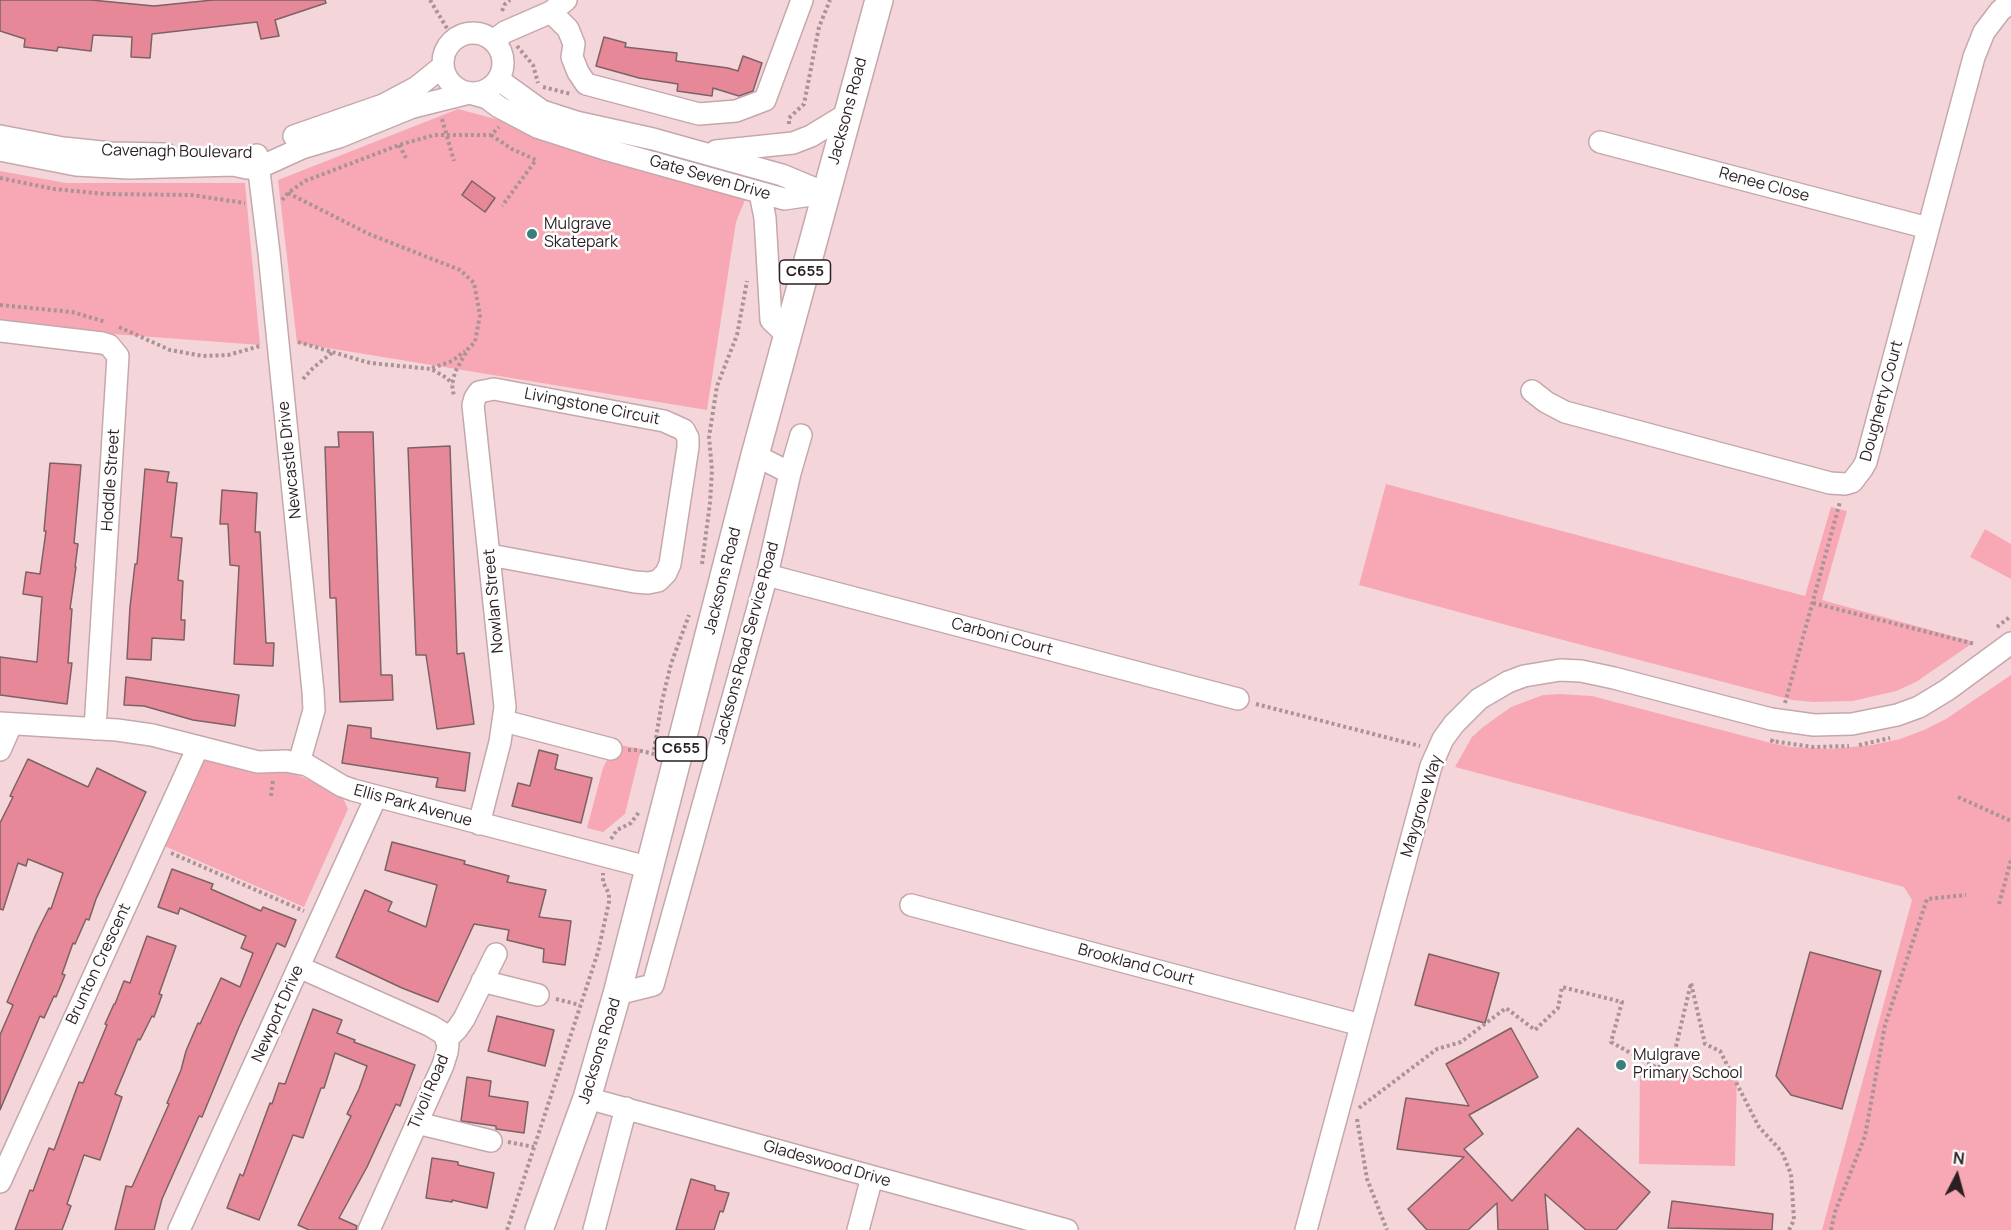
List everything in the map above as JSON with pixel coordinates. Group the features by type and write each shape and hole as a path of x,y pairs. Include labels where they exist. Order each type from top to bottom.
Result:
{"main road":[{"name":"Jacksons Road","path":"539,1230 586,1098 617,994 755,455 879,0"},
{"name":"Jacksons Road","path":"550,1230 565,1161"}],"street":[{"path":"498,48 505,32 552,10 568,29 574,44 572,57 586,84 699,114 736,111 765,100 802,0"},
{"name":"Dougherty Court","path":"1845,484 1852,482 1858,476 1866,462 1974,57 1990,22 2011,1"},
{"path":"257,161 339,137 435,100 471,94 483,92 492,88 499,80 504,64 498,48 476,33 454,40 445,52 443,66 445,76 451,84 471,94"},
{"name":"Cavenagh Boulevard","path":"0,150 76,165 129,168 233,165 247,168 292,136 384,105 417,87 443,66"},
{"name":"Gate Seven Drive","path":"499,80 537,127 608,150 784,199 825,194"},
{"name":"Gate Seven Drive","path":"471,94 542,111 576,122 609,128 790,177 825,194"},
{"name":"Gate Seven Drive","path":"698,152 793,143 811,136 847,114"},
{"name":"Cavenagh Boulevard","path":"0,136 63,148 111,153 159,154 219,151 257,161"},
{"name":"Renee Close","path":"1600,142 1928,228"},
{"name":"Newcastle Drive","path":"257,161 273,287 313,691 314,710 299,764"},
{"path":"760,193 765,218 771,321 787,335"},
{"name":"Hoddle Street","path":"0,331 102,343 109,345 118,356 95,729"},
{"name":"Nowlan Street","path":"479,824 504,722 505,707 473,405 479,392 494,389"},
{"name":"Livingstone Circuit","path":"490,555 635,582 658,581 666,573 670,564 688,447 688,438 684,430 664,421 494,389"},
{"path":"1532,391 1565,412 1830,483 1845,484"},
{"name":"Jacksons Road Service Road","path":"617,994 653,985 767,575 801,435"},
{"path":"755,455 790,473"},
{"name":"Carboni Court","path":"767,575 1238,699"},
{"name":"Maygrove Way","path":"1306,1230 1425,786 1437,752 1454,724 1479,699 1508,682 1540,672 1560,670 1595,673 1779,720 1815,725 1852,724 1897,715 1919,707 1947,690 2011,643"},
{"path":"504,722 615,749"},
{"path":"0,750 6,724"},
{"name":"Ellis Park Avenue","path":"6,724 152,735 258,762 286,761 307,765 342,786 376,797 651,868"},
{"name":"Brunton Crescent","path":"0,1182 198,747"},
{"name":"Newport Drive","path":"179,1230 376,797"},
{"name":"Brookland Court","path":"911,905 1361,1024"},
{"path":"446,1040 464,1019 496,954"},
{"name":"Tivoli Road","path":"299,967 431,1026 444,1034 446,1040 445,1058 369,1230"},
{"path":"482,981 538,995"},
{"name":"Gladeswood Drive","path":"586,1098 1067,1230"},
{"path":"594,1230 626,1108"},
{"path":"417,1123 491,1141"},
{"path":"858,1230 872,1177"}],"path":[{"path":"430,0 454,40"},
{"path":"505,4 510,0"},
{"path":"793,143 789,118 804,104 819,27 830,0"},
{"path":"491,135 539,86 572,95"},
{"path":"435,100 454,161"},
{"path":"0,178 54,189 85,192 191,195 241,203 283,200 288,193 305,181 399,145 434,135 491,135 536,160 502,206"},
{"path":"399,145 406,158"},
{"path":"288,193 369,234 460,270 474,283 480,315 475,342 452,361 431,369"},
{"path":"701,566 712,470 709,437 717,386 737,335 747,276"},
{"path":"0,305 72,312 118,327 170,350 203,356 228,355 254,347 299,342 370,363 431,369 447,378 452,385"},
{"path":"454,406 452,385 455,372 468,349"},
{"path":"303,379 333,352"},
{"path":"1845,484 1772,741 1813,747 1854,746 1897,737"},
{"path":"1813,603 1973,645 1983,638"},
{"path":"652,763 671,664 690,612"},
{"path":"1992,630 2011,616"},
{"path":"1238,699 1437,752"},
{"path":"1958,797 2011,821"},
{"path":"507,1230 598,952 607,915 609,894 602,876 612,836 617,830 631,823 641,808"},
{"path":"153,846 321,918"},
{"path":"1999,904 2011,861"},
{"path":"1831,1230 1835,1212 1865,1136 1885,1025 1928,899 1966,895"},
{"path":"1387,1230 1367,1179 1355,1110 1437,1049 1461,1042 1506,1008 1535,1030 1558,1008 1562,987 1622,1002 1611,1042 1657,1068 1672,1059 1691,983 1705,1044 1720,1051 1759,1127 1782,1152 1791,1174 1794,1220 1789,1230"},
{"path":"538,995 580,1005"}],"shaded area":[{"path":"458,109 518,125 745,200 736,222 707,410 297,343 278,180"},
{"path":"0,171 66,183 245,183 260,345 0,323"},
{"path":"1386,484 1805,596 1831,507 1847,511 1822,600 1974,642 1916,682 1896,691 1853,701 1813,702 1792,700 1525,630 1359,585"},
{"path":"1985,529 2011,544 2011,579 1970,557"},
{"path":"2011,675 2011,1230 1822,1230 1912,900 1904,887 1455,767 1472,737 1483,727 1511,707 1543,695 1592,696 1771,743 1791,747 1830,749 1872,745 1900,739 1924,730 1946,719"},
{"path":"615,744 641,749 625,814 603,832 587,828 603,768"},
{"path":"201,757 265,773 288,771 341,794 348,809 304,907 162,845"},
{"path":"1640,1068 1737,1071 1735,1166 1639,1164"}],"building":[{"path":"0,0 91,0 154,6 213,0 325,0 326,3 275,20 279,36 261,39 257,22 152,34 150,58 131,57 132,37 93,35 91,51 58,47 57,51 24,47 25,39 0,31"},
{"path":"604,37 626,43 625,47 677,53 676,61 738,71 743,56 762,63 753,91 739,96 713,88 712,96 677,91 678,84 639,78 596,66"},
{"path":"472,181 495,198 485,212 462,195"},
{"path":"338,432 373,432 381,675 392,675 393,700 340,702 336,598 330,598 325,447 339,447"},
{"path":"450,446 457,654 464,653 474,724 437,729 426,655 416,655 408,448"},
{"path":"50,463 81,465 74,543 78,544 70,609 72,609 68,663 72,663 67,704 0,695 0,657 37,662 42,597 23,594 26,572 40,574 46,531 44,531"},
{"path":"145,469 169,472 167,482 177,483 171,537 182,538 178,580 183,581 181,620 185,620 184,640 152,638 151,660 127,659 130,607 135,564 137,564"},
{"path":"222,490 257,493 255,532 260,532 266,643 274,643 273,666 234,664 239,566 230,565 228,524 220,524"},
{"path":"126,677 239,695 235,726 193,720 144,706 124,705"},
{"path":"348,725 371,728 371,738 470,753 465,791 436,787 438,778 342,763"},
{"path":"539,750 558,755 555,769 592,778 581,823 512,806 518,783 530,786"},
{"path":"28,759 88,787 97,768 146,792 96,899 89,920 86,919 75,944 73,943 62,974 65,975 56,997 54,996 44,1018 40,1016 0,1110 0,1035 13,1005 7,1002 36,934 49,908 51,909 63,873 28,859 26,866 18,863 3,910 0,909 0,823"},
{"path":"392,842 465,861 464,864 509,876 507,882 546,890 539,917 571,921 565,965 543,962 544,949 507,940 509,930 474,924 438,1002 336,957 365,890 392,902 388,911 426,927 437,885 385,870"},
{"path":"172,869 213,884 211,889 261,911 263,907 296,920 285,947 277,943 202,1117 199,1116 162,1199 154,1230 115,1230 126,1186 132,1187 169,1104 167,1103 198,1023 200,1024 221,978 240,987 253,953 241,948 246,936 180,908 178,914 158,907"},
{"path":"147,936 176,946 159,994 162,995 154,1017 152,1016 140,1040 138,1039 115,1094 122,1097 100,1160 84,1155 67,1204 71,1206 62,1230 15,1230 49,1148 54,1150 79,1082 83,1083 124,981 130,983"},
{"path":"1810,952 1881,971 1842,1109 1791,1095 1776,1076"},
{"path":"1429,954 1499,973 1485,1023 1415,1005"},
{"path":"313,1009 342,1020 337,1033 355,1040 354,1042 415,1065 400,1106 396,1104 367,1167 339,1218 357,1226 356,1230 309,1230 298,1225 351,1116 347,1114 367,1066 335,1053 324,1088 321,1088 303,1138 293,1135 259,1220 227,1208 240,1174 243,1176 279,1083 285,1084"},
{"path":"497,1016 554,1030 545,1066 488,1051"},
{"path":"1511,1028 1538,1077 1469,1115 1483,1134 1464,1149 1512,1201 1578,1128 1650,1192 1616,1230 1586,1230 1545,1194 1548,1230 1498,1230 1497,1203 1468,1230 1427,1230 1408,1209 1464,1157 1397,1149 1406,1098 1469,1106 1446,1064"},
{"path":"467,1077 491,1081 489,1096 528,1102 524,1133 461,1121"},
{"path":"432,1158 458,1162 458,1165 494,1173 487,1208 452,1200 452,1202 426,1198"},
{"path":"691,1179 715,1186 715,1190 729,1193 714,1230 676,1230"},
{"path":"1672,1201 1773,1214 1772,1230 1668,1228"}],"place":[{"name":"Mulgrave Skatepark","path":"532,234"},
{"name":"Mulgrave Primary School","path":"1621,1065"}]}
